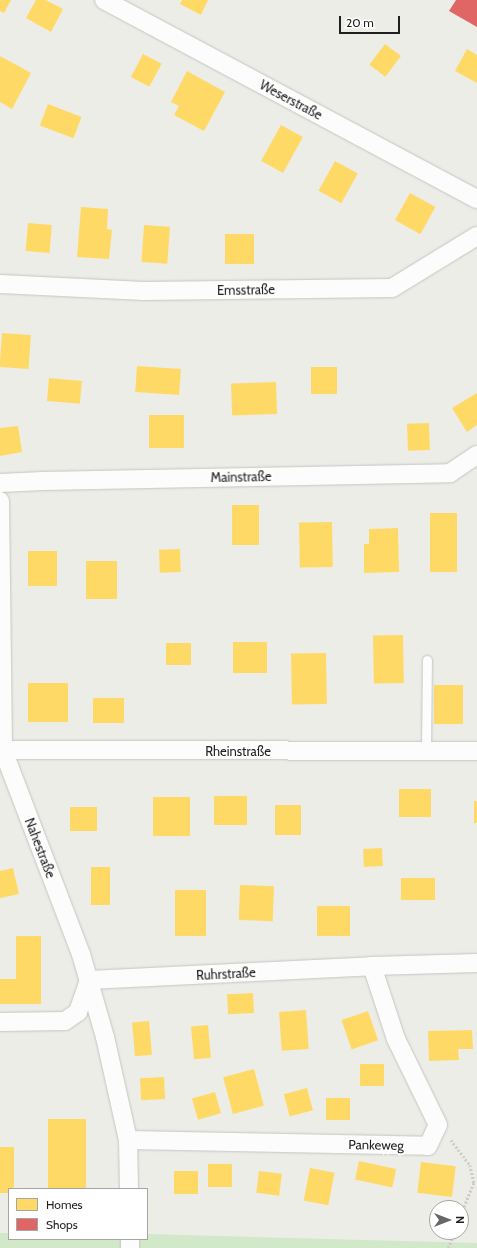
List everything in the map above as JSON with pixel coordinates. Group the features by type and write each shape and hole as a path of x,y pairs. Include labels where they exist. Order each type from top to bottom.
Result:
{"street":[{"name":"Weserstraße","path":"104,0 477,199"},
{"name":"Emsstraße","path":"0,284 144,291 392,288 477,236"},
{"name":"Mainstraße","path":"0,483 450,473 477,455"},
{"name":"Nahestraße","path":"0,501 1,750 81,954 106,1037 128,1140 129,1188"},
{"name":"Rheinstraße","path":"1,750 477,751"},
{"name":"Ruhrstraße","path":"89,980 372,966 477,964"},
{"path":"372,966 396,1039 438,1125"},
{"path":"0,1022 65,1021 78,1012 89,980"},
{"name":"Pankeweg","path":"128,1140 428,1146 438,1125"}],"lane":[{"path":"426,751 427,660"}],"path":[{"path":"438,1125 470,1165 474,1183 467,1200"}],"green space":[{"path":"0,1233 8,1233 8,1240 148,1240 148,1234 477,1243 477,1248 0,1248"}],"building: Homes":[{"path":"0,0 11,0 4,13 0,11"},
{"path":"36,0 46,0 63,9 51,32 26,18"},
{"path":"182,0 208,0 201,15 180,4"},
{"path":"385,44 401,56 385,77 369,65"},
{"path":"467,49 477,55 477,83 455,71"},
{"path":"143,54 162,64 149,87 131,77"},
{"path":"0,56 31,73 12,109 0,102"},
{"path":"187,71 225,92 204,131 174,115 179,106 171,102"},
{"path":"48,104 82,117 73,138 40,125"},
{"path":"281,125 303,137 283,173 261,161"},
{"path":"335,161 358,174 341,203 319,191"},
{"path":"410,193 435,207 420,234 395,220"},
{"path":"81,207 108,209 107,229 112,230 109,259 77,257"},
{"path":"28,223 52,225 49,253 26,251"},
{"path":"144,225 170,227 167,264 141,262"},
{"path":"225,234 254,234 254,264 225,264"},
{"path":"2,333 31,335 29,369 0,367"},
{"path":"137,366 181,369 179,395 135,392"},
{"path":"311,367 337,367 337,394 311,394"},
{"path":"49,378 82,381 80,404 47,401"},
{"path":"276,382 277,414 232,416 231,384"},
{"path":"477,393 477,425 467,432 452,408"},
{"path":"149,415 184,415 184,448 149,448"},
{"path":"429,423 430,450 408,451 407,424"},
{"path":"18,426 22,452 0,456 0,428"},
{"path":"232,505 259,505 259,545 232,545"},
{"path":"430,513 457,513 457,572 430,572"},
{"path":"332,522 333,567 300,568 299,523"},
{"path":"398,528 399,572 364,573 364,544 369,544 369,529"},
{"path":"180,549 181,572 160,573 159,550"},
{"path":"28,551 57,551 57,586 28,586"},
{"path":"86,561 117,561 117,599 86,599"},
{"path":"403,635 404,683 374,684 373,636"},
{"path":"233,642 267,642 267,673 233,673"},
{"path":"166,643 191,643 191,665 166,665"},
{"path":"326,653 327,704 292,705 291,654"},
{"path":"28,683 68,683 68,722 28,722"},
{"path":"434,685 463,685 463,724 434,724"},
{"path":"93,698 124,698 124,723 93,723"},
{"path":"399,789 431,789 431,817 399,817"},
{"path":"214,796 247,796 247,825 214,825"},
{"path":"153,797 190,797 190,836 153,836"},
{"path":"474,801 477,801 477,823 474,823"},
{"path":"275,805 301,805 301,835 275,835"},
{"path":"70,807 97,807 97,831 70,831"},
{"path":"382,848 383,866 364,867 363,849"},
{"path":"91,867 110,867 110,905 91,905"},
{"path":"13,868 19,894 0,898 0,871"},
{"path":"401,878 435,878 435,900 401,900"},
{"path":"240,885 274,886 273,921 239,920"},
{"path":"175,890 206,890 206,936 175,936"},
{"path":"317,906 350,906 350,936 317,936"},
{"path":"16,936 41,936 41,1004 0,1004 0,979 16,979"},
{"path":"253,993 254,1013 228,1014 227,994"},
{"path":"306,1010 309,1049 282,1051 279,1012"},
{"path":"368,1011 378,1040 352,1049 342,1020"},
{"path":"149,1021 152,1055 135,1056 132,1022"},
{"path":"208,1025 211,1058 194,1059 191,1026"},
{"path":"472,1030 473,1049 458,1049 459,1060 429,1061 428,1031"},
{"path":"360,1064 384,1064 384,1086 360,1086"},
{"path":"254,1069 264,1106 233,1114 223,1077"},
{"path":"164,1077 165,1099 141,1100 140,1078"},
{"path":"307,1088 313,1110 290,1116 284,1094"},
{"path":"215,1092 221,1113 198,1120 192,1099"},
{"path":"326,1098 350,1098 350,1120 326,1120"},
{"path":"48,1119 86,1119 86,1188 48,1188"},
{"path":"0,1147 14,1147 14,1188 8,1188 8,1193 0,1193"},
{"path":"359,1161 396,1169 392,1187 355,1180"},
{"path":"421,1162 456,1166 452,1197 417,1193"},
{"path":"208,1164 232,1164 232,1187 208,1187"},
{"path":"310,1168 335,1173 328,1205 304,1200"},
{"path":"174,1171 198,1171 198,1194 174,1194"},
{"path":"259,1171 282,1174 279,1196 256,1193"}],"building: Shops":[{"path":"456,0 477,0 477,27 449,11"}]}
